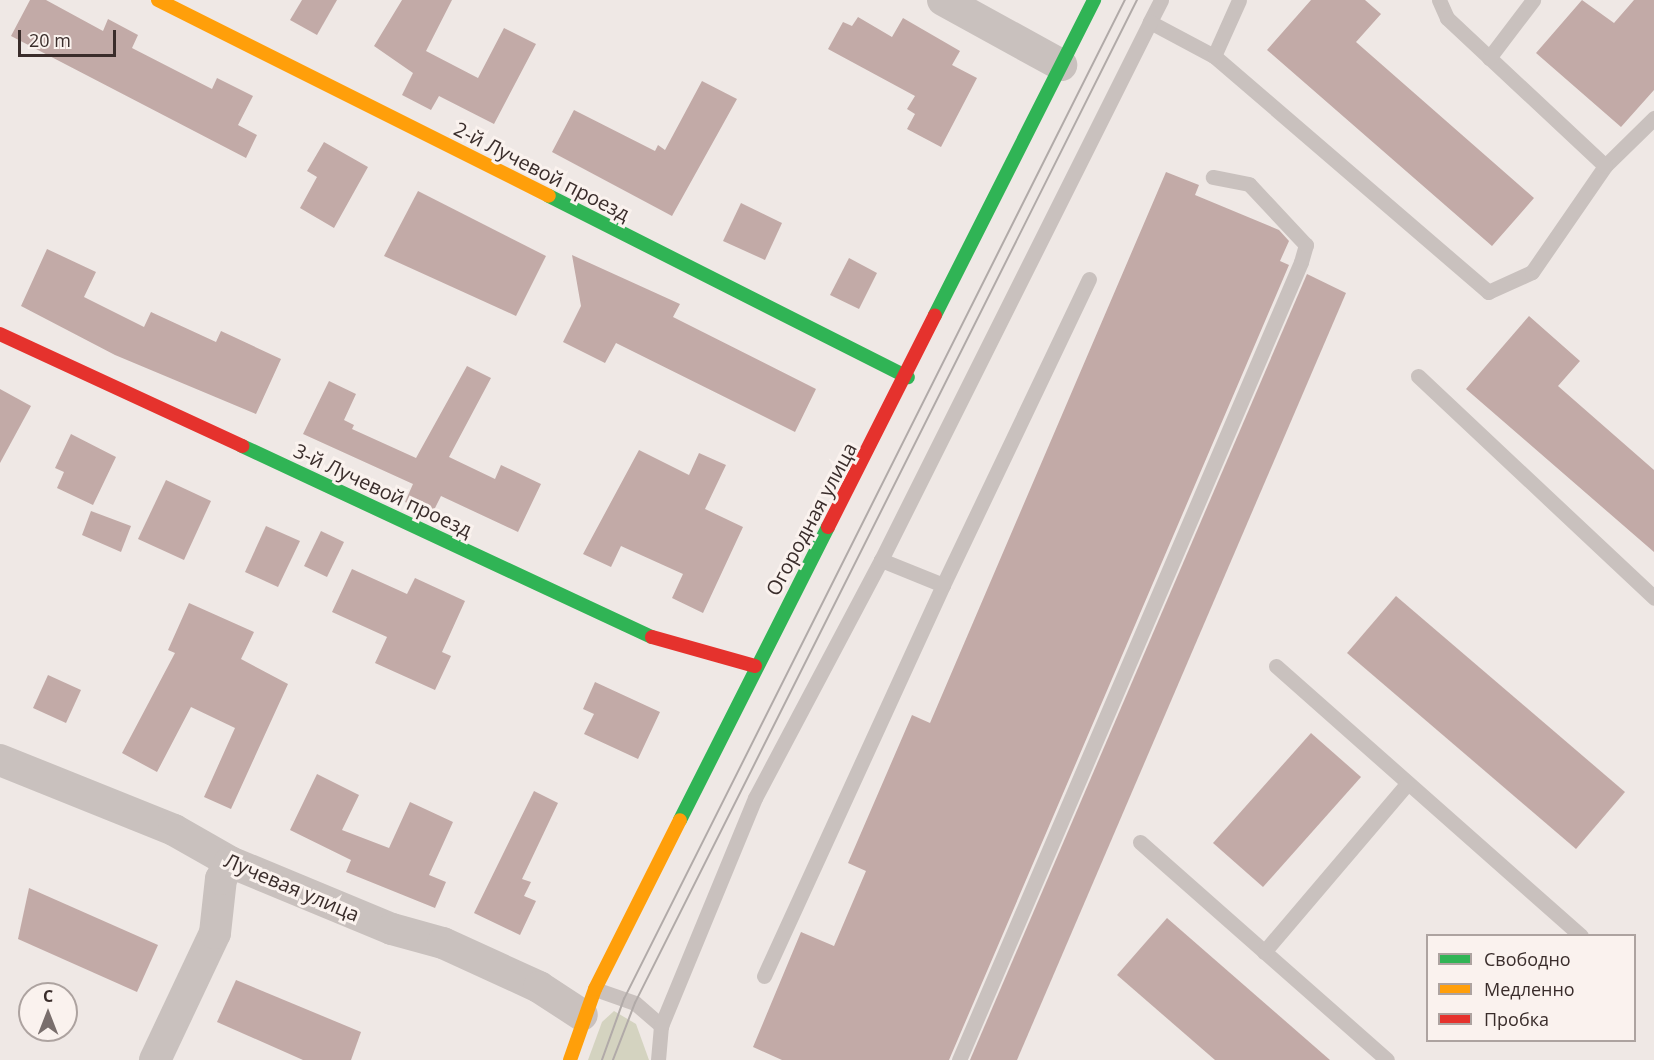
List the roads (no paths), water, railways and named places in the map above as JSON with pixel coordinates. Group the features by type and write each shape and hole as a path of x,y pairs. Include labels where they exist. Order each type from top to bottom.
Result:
{"street":[{"name":"2-й Лучевой проезд","path":"158,0 908,377"},
{"path":"943,0 1061,65"},
{"name":"Огородная улица","path":"570,1060 589,1002 755,666 908,377 1094,0"},
{"name":"3-й Лучевой проезд","path":"0,334 661,640 755,666"},
{"name":"Лучевая улица","path":"0,760 174,830 230,862 392,929 443,943 539,987 589,1002"},
{"path":"155,1060 215,933 221,879 230,862"}],"lane":[{"path":"659,1060 661,1026 755,798 881,560 1161,0"},
{"path":"1214,56 1239,0"},
{"path":"1439,0 1447,18 1605,166"},
{"path":"1489,58 1533,0"},
{"path":"1150,22 1214,56 1488,292 1532,272 1605,166 1654,118"},
{"path":"959,1060 1301,262 1306,245 1249,184 1213,177"},
{"path":"764,976 943,585 1089,279"},
{"path":"1418,376 1654,598"},
{"path":"881,560 943,585"},
{"path":"1275,666 1579,934"},
{"path":"1264,952 1407,784"},
{"path":"1140,842 1387,1060"},
{"path":"589,1002 634,1003 661,1026"}],"tram line":[{"path":"602,1060 624,999 1125,0"},
{"path":"613,1060 635,1003 1137,0"}]}
